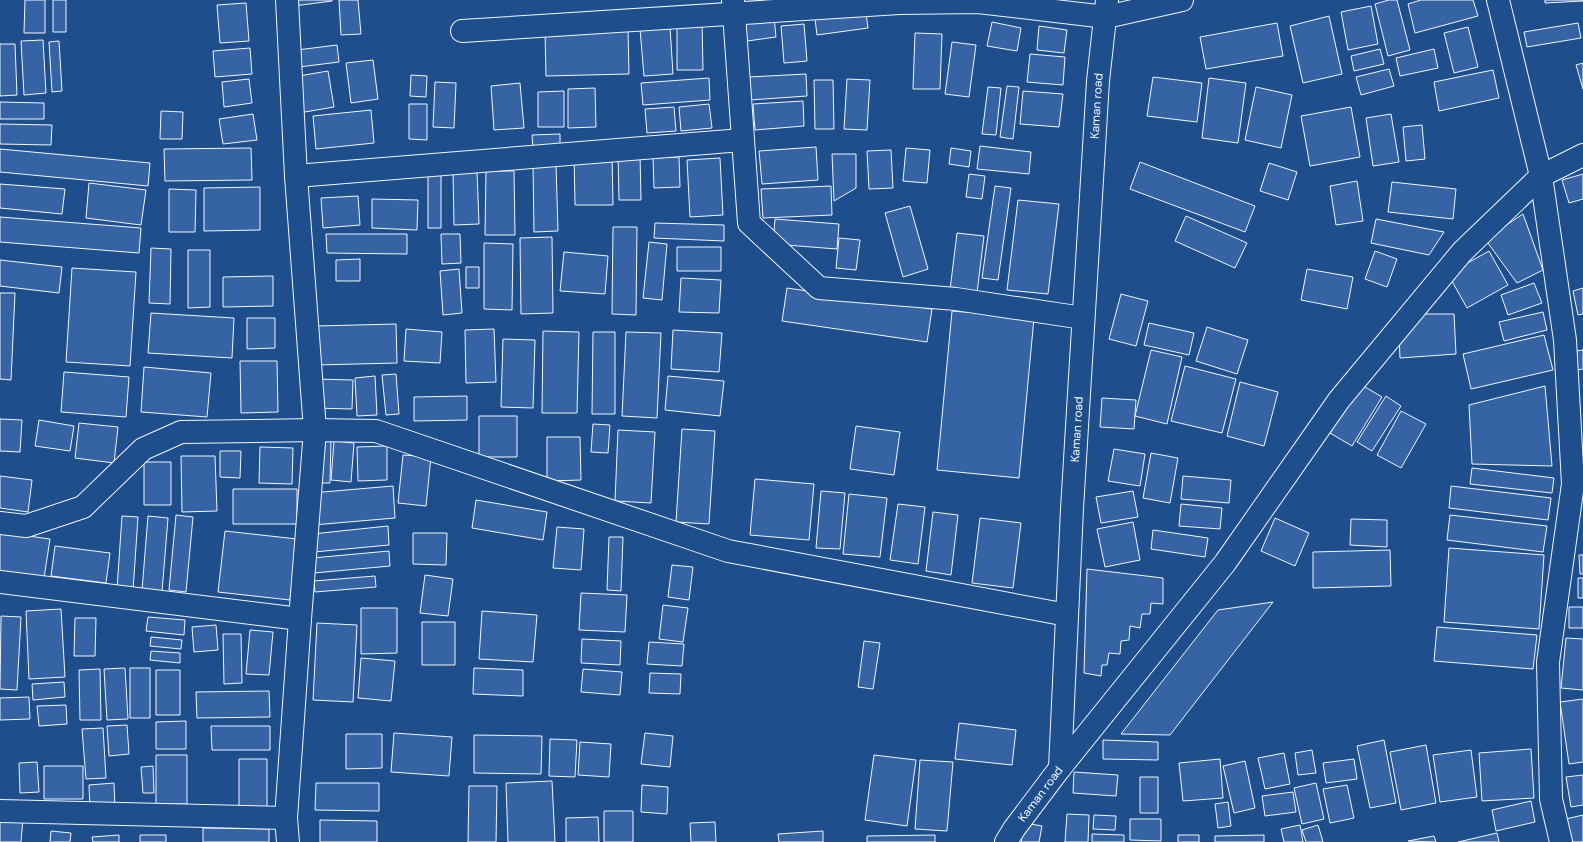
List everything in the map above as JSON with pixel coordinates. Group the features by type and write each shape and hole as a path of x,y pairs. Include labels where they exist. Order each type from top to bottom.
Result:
{"street":[{"path":"287,0 296,176 315,430 286,818 288,842"},
{"path":"462,31 733,7 978,2 1107,9 1182,0"},
{"path":"1498,0 1541,176 1565,340 1575,385 1573,484 1548,662 1551,799 1561,842"},
{"path":"733,7 749,223 819,288 956,299 1083,318"},
{"name":"Kaman road","path":"1006,842 1014,829 1060,768 1083,318 1098,81 1107,9"},
{"path":"296,176 742,140"},
{"path":"1060,768 1225,563 1339,400 1462,252 1541,176 1583,155"},
{"path":"0,523 26,526 83,507 143,449 181,432 315,430 376,431 728,551 1067,615"},
{"path":"0,582 300,619"},
{"path":"0,811 286,818"}],"building":[{"path":"25,0 45,0 45,33 24,33"},
{"path":"53,0 66,0 66,32 53,32"},
{"path":"293,0 332,0 332,1 294,6"},
{"path":"339,0 358,0 361,34 341,35"},
{"path":"1389,0 1397,0 1410,50 1388,56 1375,4"},
{"path":"1421,0 1473,0 1478,16 1415,33 1408,4"},
{"path":"1545,0 1583,0 1583,1 1545,3"},
{"path":"246,3 249,41 220,43 217,5"},
{"path":"1371,6 1378,44 1348,50 1341,12"},
{"path":"866,13 868,28 817,35 815,19"},
{"path":"1329,16 1342,74 1303,83 1290,26"},
{"path":"774,17 776,37 747,41 745,20"},
{"path":"702,21 703,70 677,70 677,22"},
{"path":"992,22 1021,28 1017,51 987,46"},
{"path":"1277,23 1283,56 1206,69 1200,37"},
{"path":"1578,23 1581,38 1527,47 1524,32"},
{"path":"804,24 807,61 784,63 781,26"},
{"path":"1039,26 1067,30 1064,53 1037,50"},
{"path":"670,27 673,74 644,76 640,29"},
{"path":"1468,27 1478,67 1454,73 1444,33"},
{"path":"628,29 629,74 546,76 545,32"},
{"path":"915,33 942,34 940,89 913,89"},
{"path":"43,40 46,93 24,95 21,41"},
{"path":"59,41 62,91 52,92 49,42"},
{"path":"952,42 976,45 969,97 945,94"},
{"path":"0,44 15,44 17,95 0,96"},
{"path":"337,45 339,62 299,67 297,50"},
{"path":"250,48 252,74 215,77 213,51"},
{"path":"1380,49 1384,64 1354,71 1351,56"},
{"path":"1434,49 1438,68 1400,76 1396,58"},
{"path":"1030,54 1065,57 1063,85 1027,82"},
{"path":"373,60 378,99 351,103 346,63"},
{"path":"1583,63 1583,89 1576,65"},
{"path":"1389,69 1394,86 1361,95 1356,77"},
{"path":"1493,70 1499,98 1439,111 1434,82"},
{"path":"328,71 334,107 299,113 293,77"},
{"path":"806,74 807,96 750,100 749,77"},
{"path":"411,75 427,76 426,97 410,96"},
{"path":"1153,77 1202,83 1197,122 1147,116"},
{"path":"709,78 710,100 643,105 641,83"},
{"path":"1209,78 1246,83 1238,143 1202,138"},
{"path":"249,79 252,103 224,107 222,82"},
{"path":"847,79 870,80 867,130 844,129"},
{"path":"814,80 833,80 834,129 815,129"},
{"path":"435,82 456,83 454,128 433,127"},
{"path":"520,83 524,128 494,130 491,86"},
{"path":"1007,86 1019,87 1013,139 1000,137"},
{"path":"988,87 1001,88 996,135 982,134"},
{"path":"1256,87 1292,95 1281,148 1245,140"},
{"path":"595,88 596,127 568,128 568,89"},
{"path":"564,91 564,127 538,127 538,92"},
{"path":"1023,91 1063,94 1059,127 1020,124"},
{"path":"803,101 804,126 755,130 753,104"},
{"path":"0,102 44,103 44,119 0,119"},
{"path":"409,104 427,104 427,140 409,139"},
{"path":"709,104 712,128 681,131 679,107"},
{"path":"674,107 676,131 647,133 645,109"},
{"path":"1351,107 1360,157 1310,166 1301,116"},
{"path":"371,110 374,143 316,149 313,116"},
{"path":"161,111 183,112 182,139 160,139"},
{"path":"253,114 257,140 223,144 219,119"},
{"path":"1391,114 1399,162 1373,166 1366,118"},
{"path":"0,124 52,125 51,145 0,144"},
{"path":"1422,125 1425,159 1406,161 1403,127"},
{"path":"560,134 560,148 533,149 532,135"},
{"path":"980,146 1031,152 1029,174 977,169"},
{"path":"816,147 818,180 762,184 759,151"},
{"path":"251,148 252,180 165,181 164,149"},
{"path":"906,148 930,150 927,183 903,181"},
{"path":"951,148 971,151 969,167 949,164"},
{"path":"0,149 150,163 148,186 0,172"},
{"path":"891,150 893,188 869,189 867,151"},
{"path":"574,154 612,154 613,205 575,205"},
{"path":"618,154 640,154 641,200 619,200"},
{"path":"832,154 856,154 856,188 834,201"},
{"path":"679,157 680,187 654,188 653,158"},
{"path":"720,158 723,215 690,217 687,160"},
{"path":"1140,162 1255,206 1245,232 1130,189"},
{"path":"1269,163 1297,172 1288,200 1260,191"},
{"path":"556,164 558,231 534,232 533,165"},
{"path":"428,169 441,169 441,228 428,228"},
{"path":"477,171 479,224 454,225 453,172"},
{"path":"486,171 514,171 515,235 485,235"},
{"path":"969,174 985,176 982,199 966,197"},
{"path":"1583,174 1583,199 1569,203 1562,180"},
{"path":"1357,181 1363,221 1336,225 1330,186"},
{"path":"1392,182 1456,189 1453,219 1388,212"},
{"path":"89,183 146,190 141,225 86,218"},
{"path":"0,184 65,189 62,214 0,208"},
{"path":"831,186 832,215 763,218 761,189"},
{"path":"995,186 1011,188 998,280 982,278"},
{"path":"260,187 260,230 204,231 204,188"},
{"path":"169,189 196,190 195,232 169,232"},
{"path":"358,196 360,225 323,228 321,198"},
{"path":"372,199 418,200 417,230 372,228"},
{"path":"1018,200 1059,204 1048,294 1007,290"},
{"path":"910,206 928,269 903,277 885,213"},
{"path":"1523,214 1543,270 1517,283 1485,239"},
{"path":"1186,216 1247,243 1235,268 1175,241"},
{"path":"0,217 141,228 139,253 0,242"},
{"path":"775,219 839,224 837,249 773,244"},
{"path":"1376,219 1444,232 1429,255 1371,243"},
{"path":"655,223 724,225 724,241 654,238"},
{"path":"613,227 637,227 636,315 612,314"},
{"path":"957,233 984,236 977,293 950,290"},
{"path":"326,234 407,234 407,254 327,253"},
{"path":"441,234 460,234 461,263 442,264"},
{"path":"552,237 553,313 521,314 520,238"},
{"path":"839,238 860,240 856,270 836,268"},
{"path":"649,242 667,244 662,300 643,298"},
{"path":"484,243 513,244 512,310 484,309"},
{"path":"677,247 721,247 721,271 677,271"},
{"path":"151,248 171,249 170,304 149,303"},
{"path":"188,250 210,250 210,307 188,308"},
{"path":"1375,251 1397,259 1387,287 1365,279"},
{"path":"1489,251 1508,285 1467,308 1448,274"},
{"path":"564,252 608,256 605,294 560,291"},
{"path":"360,259 360,281 336,281 336,260"},
{"path":"0,260 62,267 59,293 0,286"},
{"path":"466,267 479,267 479,288 466,288"},
{"path":"72,268 136,272 130,366 66,362"},
{"path":"459,269 462,313 443,315 440,271"},
{"path":"1307,269 1353,277 1347,309 1301,300"},
{"path":"273,276 273,306 223,307 223,277"},
{"path":"681,278 721,280 719,313 679,312"},
{"path":"1534,283 1542,303 1508,315 1501,295"},
{"path":"787,288 932,309 927,342 782,321"},
{"path":"1583,288 1583,314 1578,315 1573,291"},
{"path":"0,293 15,293 11,380 0,379"},
{"path":"1121,294 1148,301 1136,346 1109,339"},
{"path":"952,311 1034,318 1019,478 937,470"},
{"path":"1543,312 1547,330 1504,341 1499,322"},
{"path":"151,313 234,318 232,358 148,353"},
{"path":"1409,314 1454,314 1456,354 1400,358 1399,335"},
{"path":"247,318 275,318 275,348 247,349"},
{"path":"1149,323 1194,333 1189,355 1144,345"},
{"path":"396,324 397,363 317,365 316,326"},
{"path":"1207,327 1248,340 1237,374 1196,361"},
{"path":"406,329 442,332 440,363 404,361"},
{"path":"494,329 496,382 466,383 465,330"},
{"path":"673,330 722,333 719,372 671,369"},
{"path":"543,331 579,332 577,413 542,413"},
{"path":"593,332 615,332 615,414 592,414"},
{"path":"626,332 661,333 657,418 622,416"},
{"path":"1544,335 1553,370 1471,389 1463,354"},
{"path":"503,339 535,340 533,408 501,407"},
{"path":"1151,350 1182,357 1167,424 1135,416"},
{"path":"1583,350 1583,369 1577,370 1575,351"},
{"path":"240,361 277,361 278,412 241,413"},
{"path":"1185,366 1236,379 1222,433 1171,421"},
{"path":"144,367 211,373 207,417 141,412"},
{"path":"64,372 129,377 126,417 61,412"},
{"path":"396,374 399,414 386,415 382,375"},
{"path":"375,376 377,415 357,416 355,378"},
{"path":"668,376 724,381 720,416 665,410"},
{"path":"315,379 353,380 352,409 314,408"},
{"path":"1240,382 1278,392 1264,446 1227,436"},
{"path":"1360,384 1382,397 1352,446 1330,433"},
{"path":"1545,386 1552,466 1472,464 1469,405"},
{"path":"467,396 467,420 414,421 414,397"},
{"path":"1386,396 1401,406 1372,451 1357,442"},
{"path":"1102,398 1136,400 1134,429 1100,427"},
{"path":"1401,411 1426,424 1401,468 1377,455"},
{"path":"479,416 517,416 517,457 479,457"},
{"path":"0,419 22,420 20,452 0,451"},
{"path":"39,420 74,426 70,451 35,446"},
{"path":"79,423 118,427 114,463 75,458"},
{"path":"593,424 610,425 608,453 591,452"},
{"path":"856,426 900,432 894,475 850,469"},
{"path":"682,429 715,431 709,524 676,522"},
{"path":"618,430 655,432 651,503 615,501"},
{"path":"547,437 580,437 581,480 547,481"},
{"path":"314,441 331,441 330,483 314,483"},
{"path":"334,441 354,443 351,482 331,480"},
{"path":"387,446 387,480 358,481 357,447"},
{"path":"260,447 293,448 292,484 259,483"},
{"path":"1114,449 1145,454 1140,486 1108,481"},
{"path":"220,451 241,451 240,478 220,477"},
{"path":"1151,453 1178,458 1170,503 1143,498"},
{"path":"403,455 431,457 426,506 398,503"},
{"path":"181,456 215,456 217,511 182,512"},
{"path":"144,462 171,462 171,505 144,505"},
{"path":"1472,468 1554,478 1552,493 1470,484"},
{"path":"0,476 32,480 28,512 0,508"},
{"path":"1183,476 1231,480 1229,503 1181,499"},
{"path":"755,479 814,484 809,540 750,535"},
{"path":"393,486 395,518 313,525 311,493"},
{"path":"1451,486 1551,498 1548,520 1449,508"},
{"path":"233,489 297,489 297,524 233,524"},
{"path":"821,491 845,493 840,549 816,548"},
{"path":"1133,491 1138,517 1101,523 1096,497"},
{"path":"849,494 887,498 880,557 843,554"},
{"path":"476,500 547,512 543,540 472,528"},
{"path":"898,504 925,507 918,564 890,560"},
{"path":"1181,504 1222,508 1220,529 1179,526"},
{"path":"933,512 958,515 951,575 926,571"},
{"path":"176,515 193,517 186,592 169,590"},
{"path":"1450,515 1547,526 1543,552 1447,540"},
{"path":"122,516 138,517 133,591 117,589"},
{"path":"148,516 168,518 162,592 142,590"},
{"path":"980,518 1021,523 1013,588 972,583"},
{"path":"1275,518 1309,533 1295,566 1261,551"},
{"path":"1351,519 1387,520 1387,547 1350,545"},
{"path":"1133,522 1140,560 1105,567 1097,529"},
{"path":"388,526 389,545 314,552 312,534"},
{"path":"557,527 584,529 581,570 553,568"},
{"path":"1153,530 1208,538 1205,557 1151,549"},
{"path":"225,531 297,539 290,600 218,592"},
{"path":"0,532 50,539 44,578 0,573"},
{"path":"413,533 447,533 446,565 413,564"},
{"path":"609,537 623,537 621,591 607,590"},
{"path":"55,546 110,553 106,583 51,576"},
{"path":"1449,548 1544,555 1539,629 1444,622"},
{"path":"1390,550 1391,586 1313,588 1313,552"},
{"path":"389,551 390,566 314,573 312,558"},
{"path":"1579,555 1583,555 1583,574 1580,574"},
{"path":"672,565 693,567 689,600 668,597"},
{"path":"1087,569 1163,578 1163,604 1151,603 1150,614 1142,614 1140,628 1130,626 1129,640 1121,641 1120,654 1109,653 1107,665 1102,665 1101,676 1084,673"},
{"path":"425,575 453,579 448,616 420,613"},
{"path":"375,576 376,587 315,592 314,581"},
{"path":"1578,578 1583,578 1583,598 1578,598"},
{"path":"581,593 627,595 625,632 579,630"},
{"path":"1273,602 1170,735 1121,734 1218,610"},
{"path":"663,605 688,608 683,642 659,639"},
{"path":"1569,607 1583,607 1583,628 1569,628"},
{"path":"361,608 397,608 397,653 361,654"},
{"path":"61,609 65,677 29,679 26,611"},
{"path":"482,611 537,615 533,662 479,659"},
{"path":"1,616 21,617 17,690 0,689"},
{"path":"148,617 185,620 184,635 146,631"},
{"path":"75,618 96,618 95,656 74,656"},
{"path":"422,622 455,622 455,665 422,665"},
{"path":"317,623 357,625 353,702 313,700"},
{"path":"216,625 218,650 194,652 192,627"},
{"path":"1437,627 1537,635 1533,669 1434,661"},
{"path":"250,630 273,632 269,675 246,674"},
{"path":"223,634 241,634 242,683 224,684"},
{"path":"151,637 182,640 181,649 150,646"},
{"path":"1566,638 1583,639 1583,690 1561,688"},
{"path":"582,639 621,641 620,665 581,663"},
{"path":"864,641 880,643 873,689 858,687"},
{"path":"649,642 684,644 682,666 647,664"},
{"path":"151,651 180,653 180,663 150,660"},
{"path":"361,658 395,661 391,701 358,698"},
{"path":"125,668 128,719 107,720 104,669"},
{"path":"130,668 150,668 150,718 130,718"},
{"path":"474,668 523,670 523,696 473,694"},
{"path":"100,669 101,720 80,720 79,670"},
{"path":"583,669 622,672 620,695 581,692"},
{"path":"156,670 180,670 180,715 156,715"},
{"path":"650,673 681,674 680,694 649,693"},
{"path":"64,682 65,697 33,700 32,684"},
{"path":"269,691 270,717 197,718 196,692"},
{"path":"29,697 30,719 0,720 0,698"},
{"path":"1583,699 1583,762 1569,764 1560,702"},
{"path":"66,705 67,724 39,726 37,706"},
{"path":"186,721 186,749 156,749 156,722"},
{"path":"959,723 1016,730 1012,765 955,759"},
{"path":"127,725 129,754 109,756 107,726"},
{"path":"211,726 270,726 270,750 212,750"},
{"path":"103,728 106,778 86,779 82,729"},
{"path":"394,733 452,737 449,776 391,772"},
{"path":"645,733 673,736 670,767 641,764"},
{"path":"346,734 382,734 382,768 346,769"},
{"path":"474,735 542,736 541,774 474,773"},
{"path":"550,739 577,740 575,777 549,776"},
{"path":"1103,740 1158,742 1158,760 1103,759"},
{"path":"1384,740 1396,803 1370,808 1357,746"},
{"path":"580,742 611,744 609,777 578,775"},
{"path":"1426,745 1436,803 1401,810 1390,752"},
{"path":"1531,749 1534,798 1482,801 1479,753"},
{"path":"1312,750 1316,773 1298,775 1295,753"},
{"path":"1471,750 1477,797 1440,802 1433,755"},
{"path":"1284,753 1290,784 1265,789 1258,758"},
{"path":"156,755 187,755 187,804 156,804"},
{"path":"874,755 916,760 907,826 865,820"},
{"path":"239,759 267,759 267,808 239,808"},
{"path":"1220,759 1223,798 1183,801 1179,763"},
{"path":"1354,759 1357,779 1326,783 1323,763"},
{"path":"920,760 953,762 947,831 915,829"},
{"path":"1245,761 1255,808 1234,813 1223,766"},
{"path":"37,762 39,792 20,793 19,763"},
{"path":"44,766 83,766 83,799 44,799"},
{"path":"153,766 154,793 143,793 141,767"},
{"path":"1074,772 1118,775 1116,796 1073,793"},
{"path":"1583,775 1583,805 1571,807 1566,777"},
{"path":"1140,777 1158,777 1158,813 1140,813"},
{"path":"552,781 555,842 508,842 506,783"},
{"path":"114,783 115,809 90,810 89,785"},
{"path":"316,783 379,783 379,811 315,810"},
{"path":"1316,783 1324,819 1302,824 1294,788"},
{"path":"642,785 668,787 667,814 641,812"},
{"path":"1347,785 1354,818 1330,823 1323,789"},
{"path":"469,786 497,786 496,842 468,842"},
{"path":"1293,792 1296,812 1265,816 1262,796"},
{"path":"1531,801 1535,822 1496,831 1492,810"},
{"path":"1228,802 1231,826 1218,828 1215,804"},
{"path":"604,811 633,811 633,842 604,842"},
{"path":"1067,814 1089,815 1088,842 1065,842"},
{"path":"0,815 23,818 21,842 0,842"},
{"path":"1094,815 1116,816 1115,830 1093,829"},
{"path":"1583,815 1583,842 1571,842 1566,819"},
{"path":"598,817 599,842 566,842 566,818"},
{"path":"1130,819 1161,819 1161,841 1130,840"},
{"path":"320,820 377,821 377,842 320,842"},
{"path":"715,822 716,842 691,842 690,823"},
{"path":"1025,823 1042,826 1039,842 1021,842"},
{"path":"1300,825 1303,842 1284,842 1281,829"},
{"path":"1318,825 1323,842 1306,842 1302,830"},
{"path":"203,828 269,829 269,842 203,842"},
{"path":"51,831 71,833 70,842 50,842"},
{"path":"823,831 823,842 779,842 778,834"},
{"path":"1497,833 1499,842 1458,842"},
{"path":"1092,834 1124,835 1124,842 1092,842"},
{"path":"119,835 119,842 93,842 92,837"},
{"path":"140,835 166,835 166,842 140,842"},
{"path":"935,835 935,842 867,842 867,836"},
{"path":"1178,835 1199,835 1199,842 1178,842"},
{"path":"1264,835 1264,842 1215,842 1215,836"},
{"path":"1434,836 1436,842 1408,841"}]}
